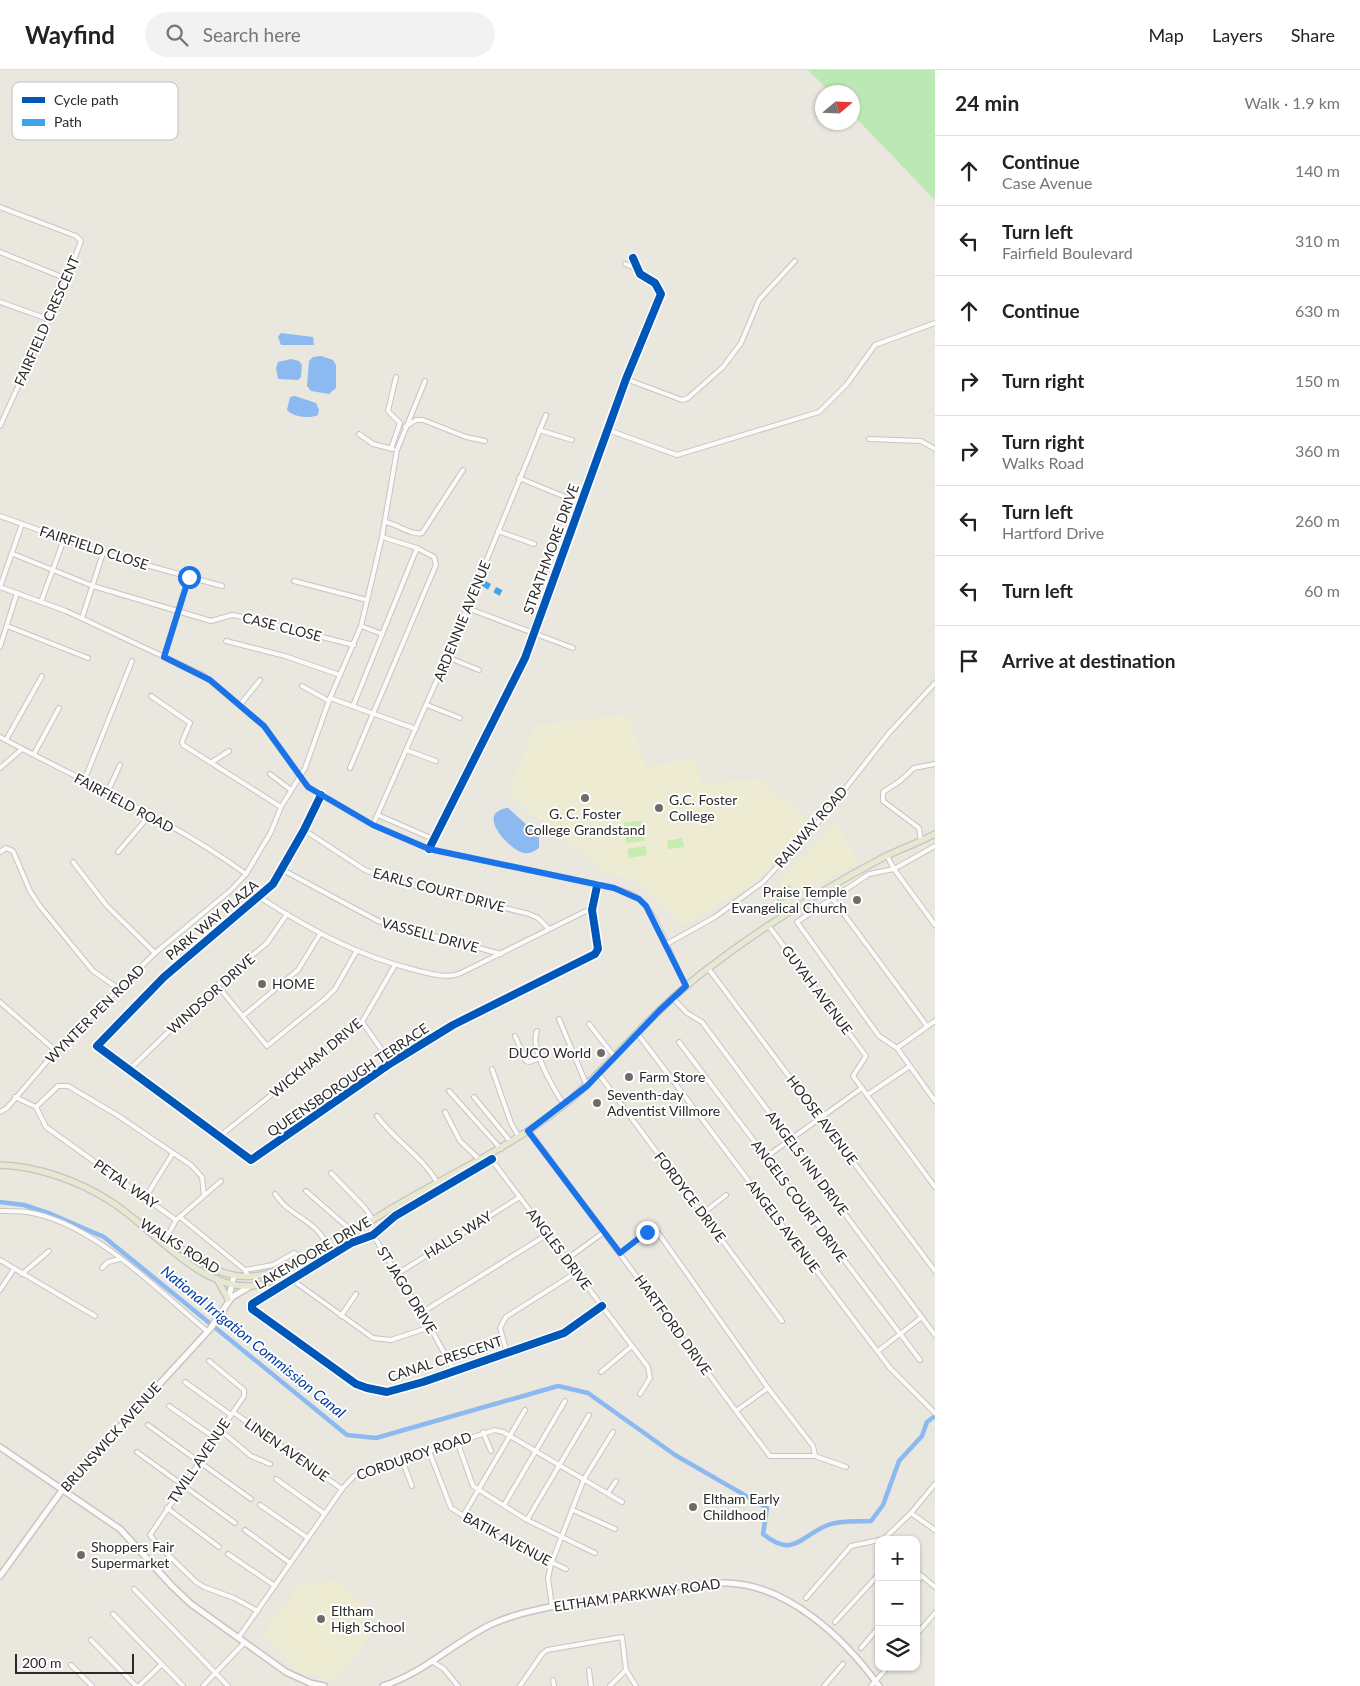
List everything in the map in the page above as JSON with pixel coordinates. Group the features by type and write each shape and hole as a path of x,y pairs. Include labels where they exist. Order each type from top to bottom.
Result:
{"main road":[{"name":"WALKS ROAD","path":"129,1215 167,1237 211,1267 234,1276 248,1276 283,1270 438,1182 480,1160 490,1157 520,1137 587,1086 672,997 708,968 768,925 808,900 887,856 935,834"},
{"path":"808,900 813,910"},
{"path":"0,1165 28,1168 82,1185 111,1201 129,1215"},
{"name":"WALKS ROAD","path":"129,1215 198,1269 231,1284 252,1286 283,1278 318,1258 370,1221"},
{"path":"217,1279 228,1301"}],"street":[{"name":"FAIRFIELD CRESCENT","path":"0,207 76,236 81,241 67,279 0,426"},
{"path":"0,252 67,279"},
{"path":"633,258 637,269"},
{"path":"626,379 682,400 688,398 723,367 740,344 759,300 795,261"},
{"name":"STRATHMORE DRIVE","path":"429,849 506,698 534,634 626,379 661,294 655,283 640,274 637,269 625,264"},
{"path":"0,302 48,319"},
{"path":"608,430 677,455 819,412 847,384 875,345 935,323"},
{"path":"391,449 400,423 388,411 396,377"},
{"name":"WYNTER PEN ROAD","path":"0,1112 7,1108 56,1051 155,952 231,890 246,874 270,832 290,790 300,778 329,699 361,626 382,537 397,450 424,381"},
{"name":"ARDENNIE AVENUE","path":"373,825 427,705 546,415"},
{"path":"405,427 416,420 423,420 466,437 485,441"},
{"path":"540,430 572,440"},
{"path":"359,434 373,444 397,450"},
{"path":"869,440 920,441 935,449"},
{"path":"385,522 398,524 416,534 422,533 463,470"},
{"path":"519,478 580,504"},
{"name":"FAIRFIELD CLOSE","path":"0,516 103,552 222,586"},
{"path":"22,524 0,587 82,618 203,675 264,726 308,787 373,825 429,849 621,890 639,899 652,914 686,986"},
{"path":"498,531 534,544"},
{"path":"350,768 436,565 434,557 417,548 382,537"},
{"path":"41,602 64,539"},
{"path":"353,706 417,548"},
{"path":"82,618 103,552"},
{"path":"13,554 93,586 178,611"},
{"path":"164,657 189,577"},
{"path":"294,581 368,600"},
{"path":"0,647 17,593"},
{"path":"467,608 573,648"},
{"name":"CASE CLOSE","path":"178,611 211,621 226,616 238,616 354,644"},
{"path":"7,626 88,658"},
{"path":"361,626 382,634"},
{"path":"226,641 285,656 340,675"},
{"path":"447,657 479,670"},
{"path":"84,781 132,661"},
{"path":"6,740 42,676"},
{"path":"240,705 260,680"},
{"name":"RAILWAY ROAD","path":"665,945 715,917 762,882 823,817 889,733 935,683"},
{"path":"302,686 329,699 416,729"},
{"path":"151,696 190,724 182,742 281,807"},
{"path":"427,705 460,718"},
{"path":"34,754 59,708"},
{"name":"FAIRFIELD ROAD","path":"0,737 223,857 246,874"},
{"path":"0,768 22,749"},
{"path":"406,750 436,760"},
{"path":"212,762 229,751"},
{"path":"107,794 120,764"},
{"path":"922,841 919,828 883,801 882,796 883,792 900,781 914,768 935,764"},
{"path":"270,774 290,790"},
{"name":"PARK WAY PLAZA","path":"97,1046 164,977 272,884 304,830 321,795"},
{"path":"378,815 433,839"},
{"path":"118,852 149,816"},
{"name":"EARLS COURT DRIVE","path":"304,830 364,870 411,886 529,914 538,918 549,929"},
{"path":"935,846 894,869 869,874 797,922 879,1036 897,1048 935,1101"},
{"path":"0,852 6,848 13,851 30,891 39,905 93,971 119,990"},
{"path":"887,856 894,869 935,925"},
{"path":"73,862 107,906 155,952"},
{"name":"VASSELL DRIVE","path":"282,869 378,921 501,954"},
{"name":"QUEENSBOROUGH TERRACE","path":"97,1046 251,1160 391,1062 453,1025 595,954 598,949 592,910 597,886"},
{"path":"259,897 320,934 356,952 395,965 455,976 549,929 592,910"},
{"path":"832,898 927,1026"},
{"name":"WINDSOR DRIVE","path":"129,1070 217,985 268,943 287,914"},
{"name":"GUYAH AVENUE","path":"768,925 866,1056 853,1076 862,1088"},
{"path":"243,1016 298,970 320,934"},
{"path":"217,985 267,1046 331,994 356,952"},
{"name":"WICKHAM DRIVE","path":"220,1136 362,1022 395,965"},
{"name":"HOOSE AVENUE","path":"708,968 935,1271"},
{"name":"ANGELS INN DRIVE","path":"672,997 687,1013 702,1022 935,1335"},
{"path":"0,1002 56,1051"},
{"path":"560,1019 587,1086"},
{"path":"897,1048 935,1021"},
{"path":"362,1022 391,1062"},
{"path":"589,1024 614,1056"},
{"path":"537,1031 534,1038 540,1058 564,1105"},
{"name":"ANGELS AVENUE","path":"637,1033 890,1368 935,1413"},
{"path":"516,1036 526,1060 532,1061 540,1058"},
{"name":"ANGELS COURT DRIVE","path":"679,1042 920,1360"},
{"path":"867,1095 910,1066"},
{"path":"492,1069 511,1123 520,1137"},
{"name":"FORDYCE DRIVE","path":"598,1073 782,1322"},
{"path":"15,1097 36,1107 58,1086 64,1084 117,1115 198,1171 203,1182 204,1195"},
{"path":"766,1157 862,1088 935,1187"},
{"path":"448,1091 501,1149"},
{"path":"474,1097 511,1142"},
{"name":"PETAL WAY","path":"36,1107 46,1127 145,1198 178,1218 245,1270"},
{"path":"445,1112 460,1141 480,1160"},
{"path":"378,1116 386,1128 426,1164 438,1182"},
{"name":"HARTFORD DRIVE","path":"528,1131 770,1456 815,1456 846,1467"},
{"path":"145,1198 174,1153"},
{"name":"ANGLES DRIVE","path":"490,1157 650,1372 648,1383 640,1394"},
{"name":"LAKEMOORE DRIVE","path":"251,1307 267,1293 350,1242 373,1235 395,1216 490,1157"},
{"name":"ST JAGO DRIVE","path":"331,1173 365,1208 373,1235 430,1327 454,1371"},
{"path":"167,1237 178,1218 221,1181"},
{"path":"306,1191 352,1231"},
{"path":"275,1194 288,1209 301,1216 323,1237 326,1245"},
{"path":"702,1214 726,1195"},
{"name":"HALLS WAY","path":"397,1274 520,1196"},
{"path":"0,1211 27,1212 49,1218 80,1231 110,1249 208,1330"},
{"path":"567,1259 604,1232"},
{"path":"620,1253 647,1232 656,1232 768,1388 813,1446 815,1456"},
{"path":"421,1313 548,1234"},
{"path":"22,1274 50,1251"},
{"path":"248,1276 245,1270 273,1265 294,1253 304,1258"},
{"path":"102,1268 108,1262 120,1259"},
{"path":"0,1260 95,1316"},
{"path":"0,1290 14,1269"},
{"path":"507,1353 500,1328 506,1317 577,1272"},
{"name":"BRUNSWICK AVENUE","path":"228,1301 234,1276"},
{"path":"291,1279 372,1338 384,1341 430,1327"},
{"name":"BRUNSWICK AVENUE","path":"0,1576 63,1489 208,1330 228,1301 237,1292 252,1286"},
{"path":"341,1316 356,1294"},
{"name":"CANAL CRESCENT","path":"251,1307 356,1384 387,1392 564,1333 602,1306"},
{"path":"878,1351 922,1317"},
{"path":"602,1372 632,1346"},
{"name":"TWILL AVENUE","path":"209,1361 244,1390 244,1396 151,1532 152,1539 196,1582 204,1587 234,1598 258,1611"},
{"name":"LINEN AVENUE","path":"185,1382 342,1489"},
{"path":"736,1410 768,1388"},
{"path":"504,1505 565,1401"},
{"path":"168,1406 215,1438"},
{"path":"463,1516 525,1410"},
{"path":"528,1520 589,1415"},
{"path":"148,1425 251,1499"},
{"path":"220,1430 251,1456 270,1464"},
{"name":"CORDUROY ROAD","path":"239,1637 342,1489 354,1476 483,1432 495,1430 510,1435 622,1502"},
{"path":"483,1432 491,1451"},
{"path":"552,1607 548,1578 551,1564 584,1479 613,1432"},
{"path":"457,1441 473,1486 528,1520 596,1553"},
{"path":"0,1447 120,1529 191,1604 286,1672 310,1683 324,1686"},
{"name":"BATIK AVENUE","path":"429,1451 451,1508 505,1542 566,1569"},
{"path":"136,1452 184,1484 235,1523"},
{"path":"402,1460 412,1486"},
{"path":"276,1479 325,1514"},
{"path":"608,1493 616,1481"},
{"path":"888,1536 911,1513 935,1484"},
{"path":"260,1505 308,1538"},
{"path":"167,1508 218,1547"},
{"path":"573,1510 614,1529"},
{"path":"911,1513 935,1530"},
{"path":"245,1530 290,1563"},
{"path":"806,1598 851,1546 875,1541"},
{"path":"228,1554 275,1586"},
{"path":"918,1581 922,1576 935,1587"},
{"path":"835,1622 875,1578"},
{"name":"ELTHAM PARKWAY ROAD","path":"383,1686 409,1676 492,1624 520,1614 552,1607 713,1583 745,1585 764,1590 796,1604 868,1668 875,1685"},
{"path":"134,1589 228,1686"},
{"path":"920,1630 935,1613"},
{"path":"113,1614 183,1686"},
{"path":"861,1648 875,1632"},
{"path":"520,1686 542,1654 547,1650 622,1637 626,1670 636,1686"},
{"path":"91,1640 138,1686 161,1665"},
{"path":"203,1686 245,1642"},
{"path":"433,1662 444,1669 458,1686"},
{"path":"824,1686 843,1664"},
{"path":"71,1665 92,1686"},
{"path":"589,1670 591,1686"},
{"path":"610,1686 626,1670"},
{"path":"875,1685 885,1671"},
{"path":"553,1680 554,1686"}],"shaded area":[{"name":"G.C. Foster College","path":"628,714 646,767 694,759 702,783 761,779 809,822 754,884 683,925 638,882 604,872 508,793 535,726"},
{"path":"836,822 859,861 778,908 769,893"},
{"name":"Eltham High School","path":"335,1580 366,1605 371,1636 334,1681 296,1669 264,1633 299,1586"}],"green space":[{"path":"808,70 935,70 935,200 860,122 860,85 823,85"},
{"path":"642,821 645,841 626,843 624,822"},
{"path":"682,838 684,847 668,849 667,841"},
{"path":"646,846 647,855 629,858 627,849"},
{"path":"789,884 796,894 779,904 773,894"}],"water":[{"path":"281,333 313,337 314,345 281,345 278,337"},
{"path":"321,356 333,360 336,365 336,388 329,394 311,391 307,386 309,361 313,357"},
{"path":"291,359 299,361 302,365 301,377 298,380 278,379 276,368 278,362"},
{"path":"295,396 316,403 319,410 318,415 301,417 287,410 290,397"},
{"path":"508,808 539,836 539,848 531,853 524,853 510,845 503,838 494,823 494,816 498,811"}],"waterway":[{"name":"National Irrigation Commission Canal","path":"0,1202 24,1205 51,1214 104,1237 347,1435 376,1438 558,1386 588,1393 675,1455 767,1508 763,1534 782,1545 797,1543 833,1523 871,1521 883,1505 899,1461 922,1436 927,1422 935,1416"}],"marked path":[{"path":"479,581 501,593"}],"cycle path":[{"path":"429,849 525,658 626,379 661,294 655,283 640,274 633,258"},
{"path":"321,795 304,830 273,884 164,977 97,1046 251,1160 391,1063 453,1025 595,954 598,949 592,910 597,886"},
{"path":"492,1159 395,1216 373,1235 351,1243 252,1304 252,1309 356,1384 387,1392 423,1382 564,1333 602,1306"}],"place":[{"name":"G. C. Foster College Grandstand","path":"585,798"},
{"name":"G.C. Foster College","path":"659,808"},
{"name":"Praise Temple Evangelical Church","path":"857,900"},
{"name":"HOME","path":"262,984"},
{"name":"DUCO World","path":"601,1053"},
{"name":"Farm Store","path":"629,1077"},
{"name":"Seventh-day Adventist Villmore","path":"597,1103"},
{"name":"Eltham Early Childhood","path":"693,1507"},
{"name":"Shoppers Fair Supermarket","path":"81,1555"},
{"name":"Eltham High School","path":"321,1619"}],"route":[{"path":"189,577 171,640 164,657 203,675 254,716 264,726 308,787 398,838 429,849 628,892 639,899 652,914 668,953 686,986 672,997 587,1086 528,1131 620,1253 647,1232"}]}
